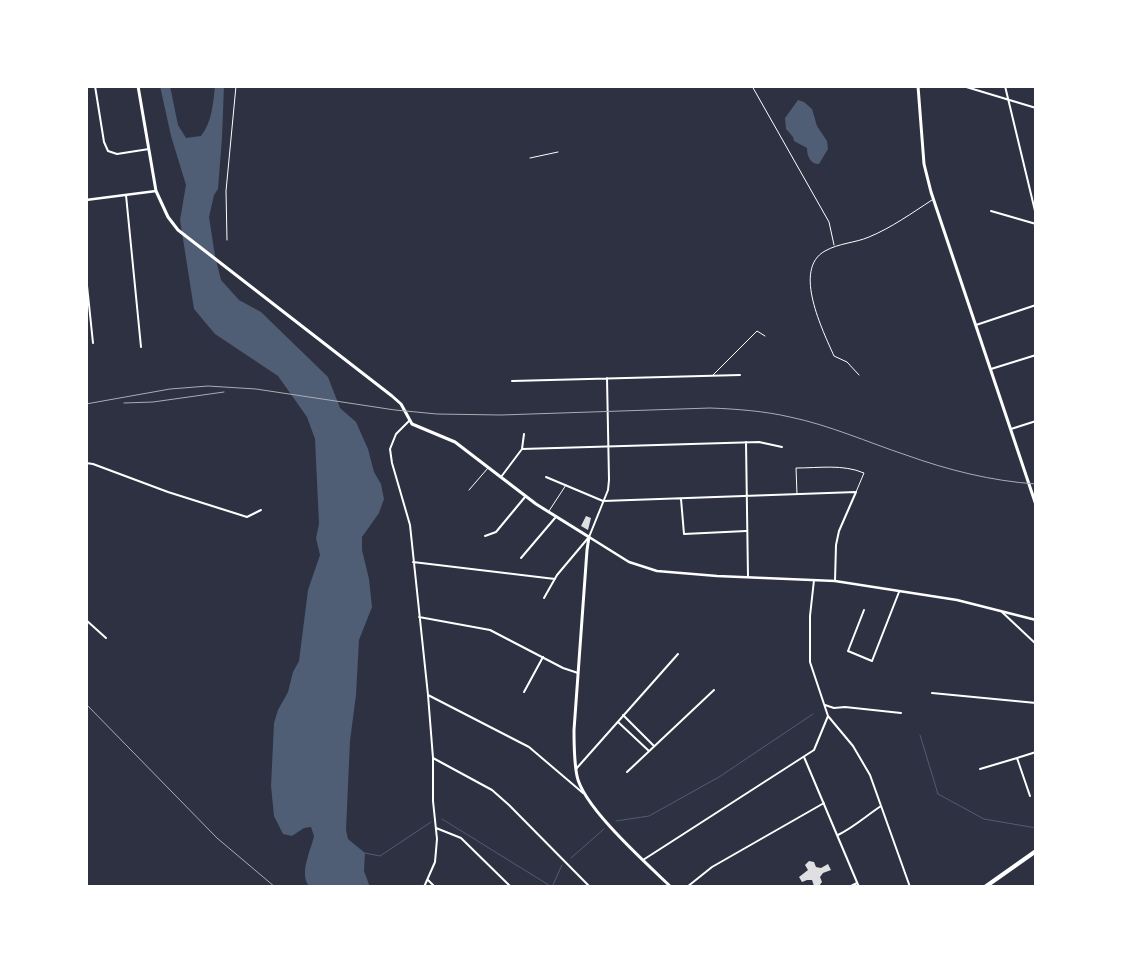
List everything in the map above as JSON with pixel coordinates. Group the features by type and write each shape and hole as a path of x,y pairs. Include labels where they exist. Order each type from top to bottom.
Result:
{"highway":[{"path":"985,887 1036,851"}],"main road":[{"path":"138,86 156,191 168,217 178,230 392,396 401,404 409,421 416,427 441,435 455,442 548,512 589,537 574,749 577,778 596,810 671,887"},
{"path":"918,86 924,164 1036,505"}],"street":[{"path":"95,86 104,142 108,150 116,154 149,149"},
{"path":"963,86 1036,108"},
{"path":"1005,86 1036,215"},
{"path":"86,200 156,191"},
{"path":"126,195 141,347"},
{"path":"991,211 1036,224"},
{"path":"86,276 93,343"},
{"path":"976,325 1036,305"},
{"path":"991,369 1036,355"},
{"path":"512,381 740,375"},
{"path":"544,598 555,579 589,537 609,485 607,378"},
{"path":"409,421 396,434 390,450 408,517 428,695 433,758 433,801 437,852 435,862 424,887"},
{"path":"1011,429 1036,421"},
{"path":"501,477 522,449 524,434"},
{"path":"746,442 748,577"},
{"path":"522,449 746,442 766,442 782,447"},
{"path":"86,463 247,517 261,510"},
{"path":"546,477 603,501 746,498 856,492 839,531 834,581"},
{"path":"484,536 496,532 526,496"},
{"path":"681,499 684,534 747,531"},
{"path":"521,558 556,517"},
{"path":"589,537 629,562 657,571 834,581 957,600 1036,620"},
{"path":"413,562 555,579"},
{"path":"814,580 810,616 810,662 828,716 853,746 870,775 910,887"},
{"path":"864,610 848,651 872,660 899,592"},
{"path":"1000,610 1036,644"},
{"path":"419,617 490,630 578,674"},
{"path":"86,620 106,638"},
{"path":"576,769 678,654"},
{"path":"524,692 543,657"},
{"path":"627,772 714,690"},
{"path":"932,693 1036,703"},
{"path":"428,695 529,747 570,784 585,794"},
{"path":"825,705 834,708 845,707 901,713"},
{"path":"623,715 654,746"},
{"path":"643,860 814,750 828,716"},
{"path":"618,721 649,751"},
{"path":"980,768 1036,752"},
{"path":"804,757 859,887"},
{"path":"433,758 492,790 590,887"},
{"path":"1017,758 1030,796"},
{"path":"687,887 712,867 824,802"},
{"path":"838,836 854,827 862,818 881,806"},
{"path":"436,828 461,838 510,887"},
{"path":"427,879 435,887"},
{"path":"849,887 858,883"}],"lane":[{"path":"752,86 829,222 835,246"},
{"path":"859,375 847,362 834,356 817,315 810,279 814,260 823,252 835,246 868,237 934,199"},
{"path":"713,375 757,331 765,336"},
{"path":"469,490 489,468"},
{"path":"797,494 796,468 850,468 864,473 856,492"},
{"path":"548,512 566,486"}],"path":[{"path":"227,240 226,191 236,86"},
{"path":"530,158 558,152"}],"water":[{"path":"160,86 170,86 178,125 186,138 201,136 205,131 213,106 215,86 224,86 218,189 214,195 209,217 221,280 239,300 261,312 328,377 340,408 356,422 368,449 374,472 381,484 384,499 379,513 362,537 362,550 369,579 372,607 359,640 356,695 350,741 346,830 348,839 365,853 364,871 370,887 310,887 305,876 305,869 314,836 311,827 304,828 292,836 283,834 274,816 271,786 274,723 299,661 308,590 320,555 316,538 319,524 315,439 307,417 278,376 215,334 194,309 180,220 186,185 171,136"},
{"path":"798,100 804,102 812,109 817,126 827,141 828,149 819,164 811,161 808,157 807,148 794,141 786,129 785,118"}],"building":[{"path":"586,516 591,518 588,530 581,526"},
{"path":"809,861 814,862 816,867 821,868 828,864 831,870 823,873 820,877 822,882 819,886 814,886 812,880 802,882 799,877 808,870 805,865"}],"waterway":[{"path":"616,821 649,816 719,777 813,714"},
{"path":"920,735 938,794 984,819 1036,828"},
{"path":"442,819 552,887 562,865"},
{"path":"365,853 380,856 431,822"},
{"path":"571,858 604,829"}],"railway":[{"path":"86,404 170,389 208,386 256,389 395,410 437,414 501,415 710,408 740,410 805,420 954,470 1003,480 1036,484"},
{"path":"124,403 153,402 224,392"},
{"path":"86,704 217,838 275,887"}]}
